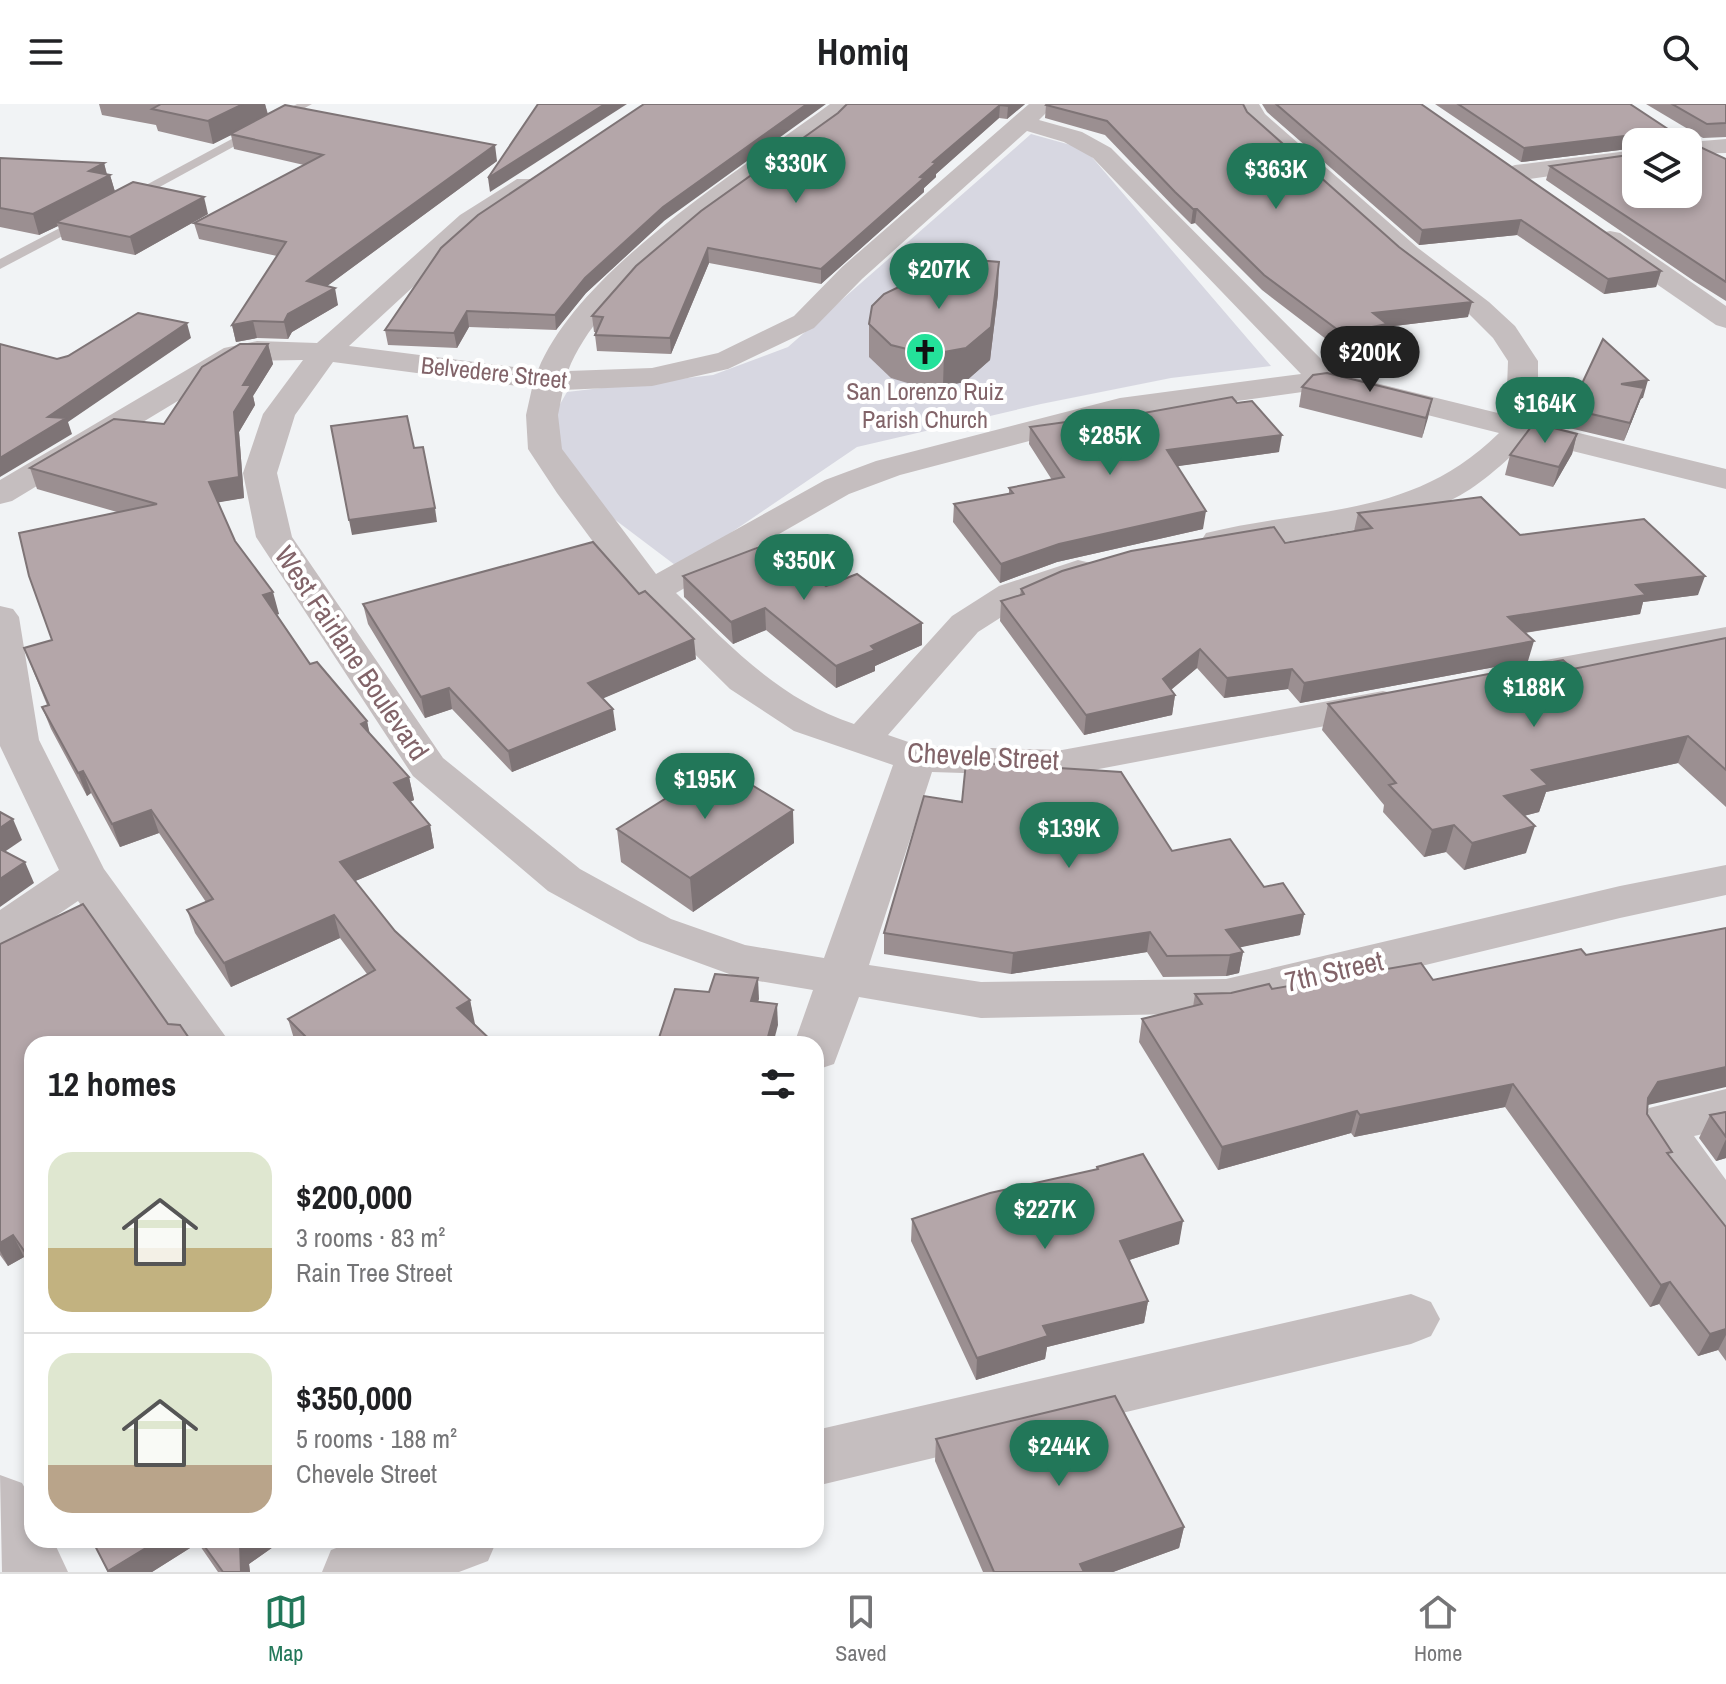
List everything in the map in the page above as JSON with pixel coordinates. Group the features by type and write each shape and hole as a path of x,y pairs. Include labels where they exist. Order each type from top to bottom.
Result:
{"street":[{"name":"Chevele Street","path":"845,104 659,243 585,315 563,345 549,381 542,415 545,449 638,577 744,681 808,722 916,759 1062,763 1417,696"},
{"path":"1187,546 1364,517 1441,492 1502,448 1522,428 1523,361 1504,332 1479,308 1408,254 1255,118 1247,104"},
{"name":"Belvedere Street","path":"0,494 235,354 257,350 325,352 549,381 652,377 728,360 804,322 852,273 1033,113"},
{"path":"1033,113 1102,153 1324,380"},
{"path":"1702,145 1726,146"},
{"path":"1702,152 1726,166"},
{"path":"1490,156 1540,190"},
{"path":"1515,173 1622,159"},
{"name":"West Fairlane Boulevard","path":"559,162 469,221 325,352 279,414 260,473 274,537 428,767 564,880 655,930 740,961 841,977"},
{"path":"1590,225 1726,319"},
{"path":"653,591 837,487 888,468 1120,408 1324,380 1726,479"},
{"path":"860,742 965,624 1012,594 1071,573 1115,562"},
{"path":"0,617 4,668 18,740 84,875 200,1036"},
{"path":"1479,685 1726,639"},
{"path":"821,1036 916,759"},
{"path":"0,932 84,875"},
{"name":"7th Street","path":"841,977 981,1000 1226,996 1620,902 1726,880"},
{"path":"1726,1109 1667,1122 1666,1137 1726,1222"},
{"path":"824,1456 1411,1319"},
{"path":"0,1504 36,1572"},
{"path":"354,1572 437,1548"}],"lane":[{"path":"111,207 306,104"},
{"path":"0,265 97,214"}],"shaded area":[{"path":"1031,134 1085,149 1271,366 1171,378 1041,404 857,447 679,568 565,482 551,420 567,392 713,375 788,347"}],"building":[{"path":"161,104 243,104 208,121 152,109"},
{"path":"538,104 605,104 488,178"},
{"path":"644,104 807,104 663,207 585,278 555,315 467,311 454,333 385,330 441,248 478,215"},
{"path":"847,104 1010,104 1000,105 933,162 936,163 920,177 924,178 821,269 708,248 670,338 595,335 603,317 592,316 636,266 701,211"},
{"path":"1047,104 1243,104 1247,112 1399,247 1472,302 1373,313 1387,324 1342,333 1264,275 1197,209 1193,209 1175,192 1107,121"},
{"path":"1276,104 1421,104 1661,271 1608,279 1521,220 1422,230"},
{"path":"1458,104 1630,104 1666,128 1622,128 1622,136 1524,148"},
{"path":"1672,104 1726,104 1726,123 1707,124"},
{"path":"285,105 495,145 307,281 335,288 288,314 284,322 253,321 232,325 286,242 194,223 323,155 230,134"},
{"path":"1702,148 1726,159 1726,282 1550,166 1622,156 1622,208 1702,208"},
{"path":"0,158 104,163 89,171 110,175 33,214 0,208"},
{"path":"133,182 204,197 130,237 56,222"},
{"path":"965,259 999,262 991,327 966,348 944,352 915,351 891,345 869,324 872,306 884,294 905,284 929,280 957,282"},
{"path":"138,313 187,323 48,417 66,418 0,458 0,344 57,359 68,356"},
{"path":"1603,339 1648,380 1621,384 1644,388 1630,423 1570,409"},
{"path":"240,344 268,344 243,385 251,385 234,412 239,477 209,482 235,541 273,592 263,595 310,664 317,662 367,721 361,724 409,777 394,783 430,825 340,862 395,931 470,1000 457,1008 487,1036 305,1036 288,1019 375,970 334,915 224,963 187,910 213,899 151,810 112,824 83,771 78,773 42,707 49,705 24,648 52,640 29,576 19,533 157,504 30,468 114,419 164,424 202,367"},
{"path":"1327,373 1432,399 1426,418 1302,387 1313,375"},
{"path":"1232,397 1237,403 1252,401 1282,435 1167,450 1206,511 1059,544 1001,564 954,504 1013,493 1009,488 1064,477 1030,427 1080,420 1083,424"},
{"path":"407,416 414,448 423,447 435,508 349,520 331,426"},
{"path":"1534,423 1577,434 1559,467 1510,455"},
{"path":"1481,497 1520,535 1644,519 1705,576 1636,585 1646,595 1508,617 1534,641 1304,683 1292,669 1227,678 1200,649 1163,679 1175,695 1086,715 1001,601 1024,594 1021,589 1062,571 1131,551 1274,527 1285,543 1372,528 1358,513"},
{"path":"593,542 639,594 645,591 694,639 588,683 613,709 508,751 449,688 421,697 363,604"},
{"path":"770,543 826,586 857,574 922,623 871,646 875,650 836,666 765,608 731,622 683,576"},
{"path":"1726,638 1726,770 1688,736 1532,770 1548,785 1504,796 1535,826 1472,843 1454,825 1432,830 1389,785 1396,783 1328,704 1563,660 1573,669"},
{"path":"966,762 1121,772 1172,851 1230,839 1264,887 1283,883 1304,914 1226,930 1243,952 1230,955 1167,956 1150,932 1013,953 884,933 924,796 962,802"},
{"path":"719,765 793,810 690,878 617,829"},
{"path":"0,812 13,819 0,828"},
{"path":"0,849 25,862 0,879"},
{"path":"83,904 168,1024 180,1025 188,1036 24,1036 24,1251 13,1235 0,1243 0,944"},
{"path":"1726,928 1726,1067 1658,1082 1648,1098 1647,1114 1672,1152 1667,1153 1726,1227 1726,1329 1710,1334 1670,1282 1661,1285 1513,1084 1360,1115 1357,1111 1222,1147 1142,1019 1202,1004 1195,994 1231,993 1269,984 1272,989 1421,963 1433,980 1581,949 1586,955"},
{"path":"715,974 758,978 751,1001 777,1004 768,1036 660,1036 675,989 709,992"},
{"path":"1726,1112 1726,1137 1710,1115"},
{"path":"1143,1154 1183,1221 1120,1241 1148,1301 1043,1326 1048,1336 977,1358 912,1219 990,1193 1098,1169"},
{"path":"1115,1396 1184,1527 1080,1564 1084,1572 994,1572 936,1439"},
{"path":"96,1548 146,1548 108,1571"},
{"path":"206,1548 240,1548 241,1572 223,1572"}],"place":[{"name":"San Lorenzo Ruiz Parish Church","path":"925,352"}]}
